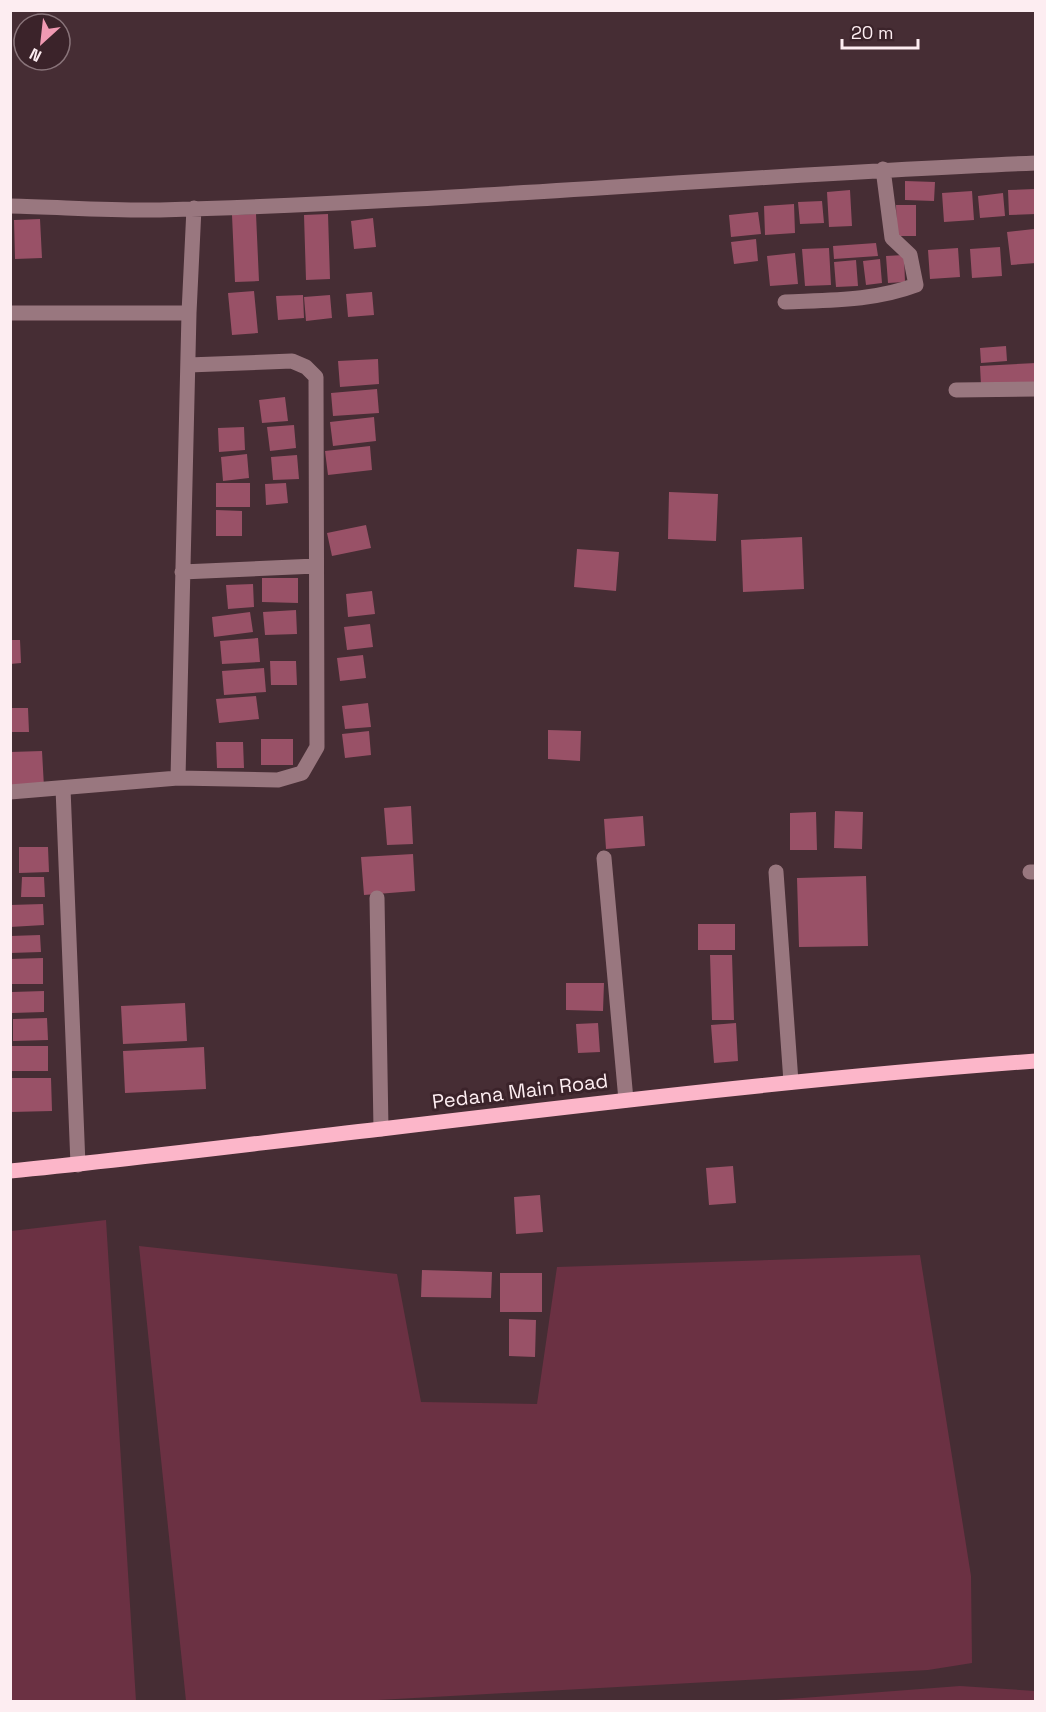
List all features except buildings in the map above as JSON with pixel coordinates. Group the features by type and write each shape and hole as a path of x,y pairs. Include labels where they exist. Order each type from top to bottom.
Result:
{"main road":[{"name":"Pedana Main Road","path":"10,1171 791,1082 1035,1061"}],"street":[{"path":"10,206 158,210 453,197 883,169 1035,163"},
{"path":"785,302 858,298 891,293 916,285 910,255 892,238 883,169"},
{"path":"177,778 189,313 195,208"},
{"path":"10,313 189,313"},
{"path":"10,792 177,778 278,780 302,773 317,747 316,377 306,367 292,361 188,365"},
{"path":"956,390 1035,389"},
{"path":"182,572 316,566"},
{"path":"63,788 78,1165"},
{"path":"604,858 626,1100"},
{"path":"776,872 791,1082"},
{"path":"377,898 381,1129"}],"shaded area":[{"path":"106,1220 136,1701 11,1701 11,1231"},
{"path":"139,1246 397,1274 421,1402 537,1404 557,1267 920,1255 971,1576 972,1663 928,1670 360,1701 186,1701"},
{"path":"960,1686 1035,1691 1035,1701 763,1701"}]}
